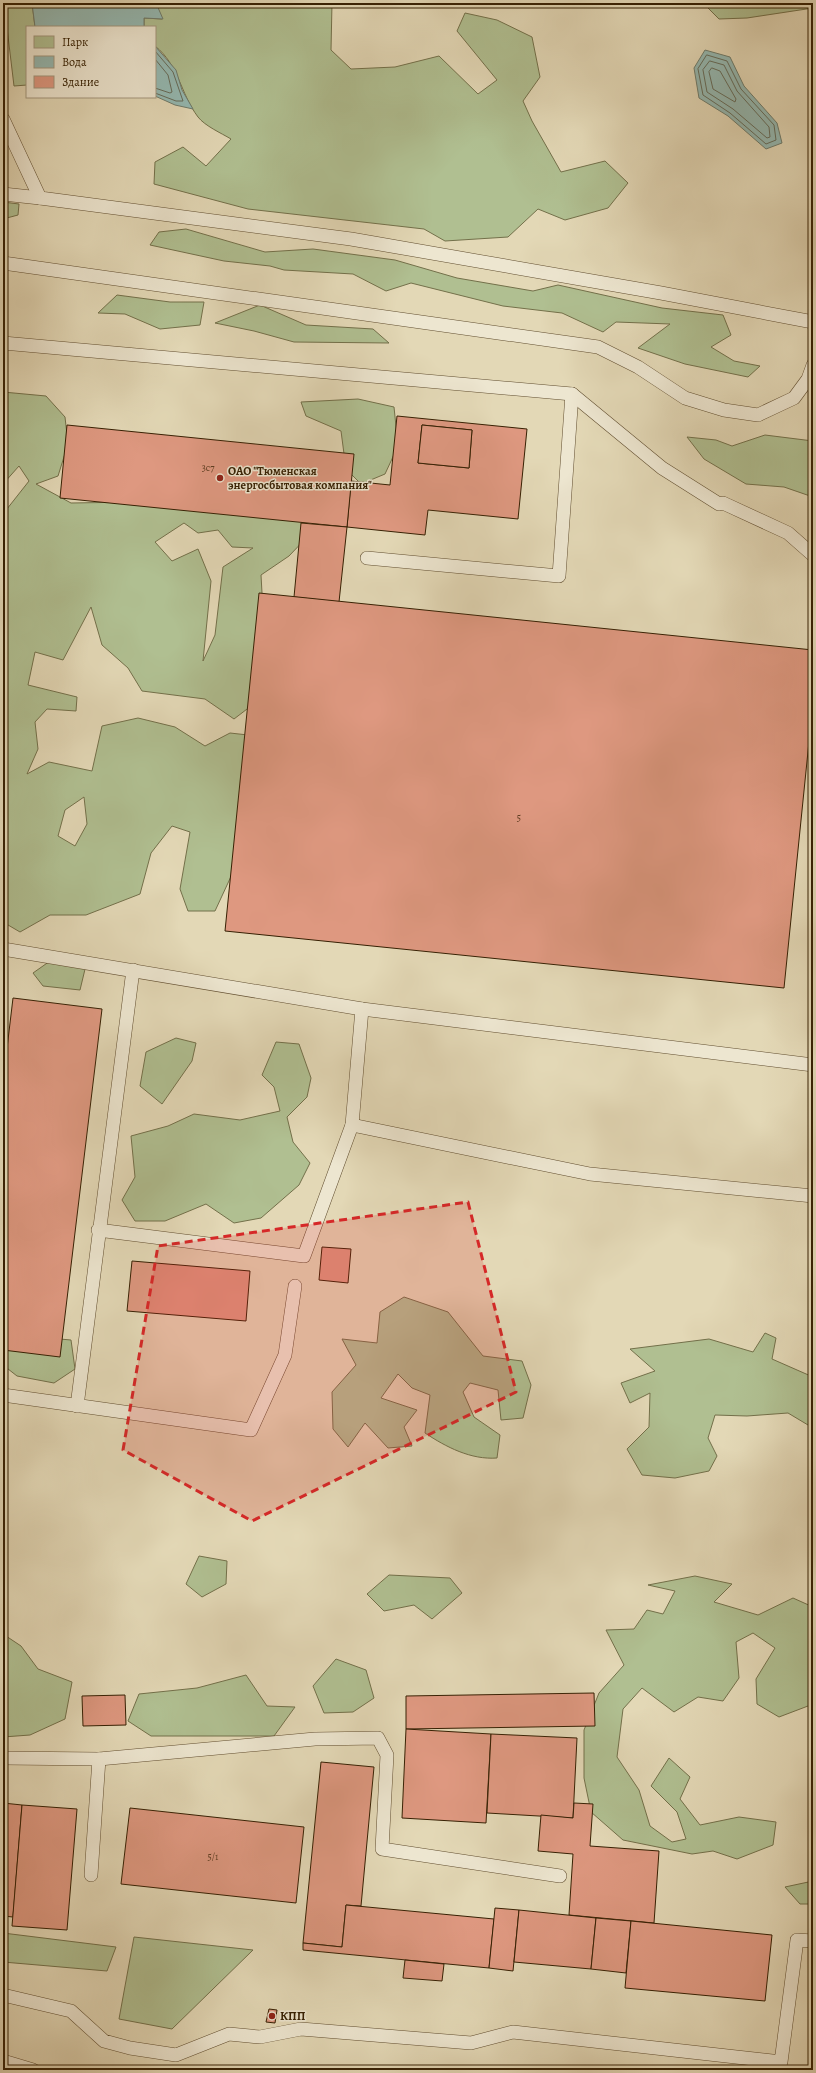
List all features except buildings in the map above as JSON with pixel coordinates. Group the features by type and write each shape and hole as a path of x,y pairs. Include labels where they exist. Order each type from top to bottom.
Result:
{"lane":[{"path":"3,119 40,198"},
{"path":"3,194 351,238 661,293 813,322"},
{"path":"3,263 598,347 638,368 685,398 724,410 758,415 794,398 808,380 813,365"},
{"path":"3,343 572,394 662,468 719,504 723,502 788,533 813,555"},
{"path":"367,558 559,576 572,394"},
{"path":"3,949 362,1009 813,1065"},
{"path":"77,1406 98,1230 133,970"},
{"path":"98,1230 304,1256 352,1125 362,1009"},
{"path":"352,1125 590,1174 813,1196"},
{"path":"3,1395 251,1430 285,1355 295,1286"},
{"path":"3,1758 99,1759 315,1739 378,1738 387,1755 382,1849 560,1876"},
{"path":"91,1875 99,1759"},
{"path":"3,1995 71,2011 104,2042 130,2048 176,2055 229,2034 260,2037 301,2029 470,2043 513,2032 781,2062 797,1940 813,1941"},
{"path":"3,2061 33,2070"}],"highlighted area":[{"path":"468,1202 516,1392 252,1521 123,1450 158,1246"}],"green space":[{"path":"4,3 32,3 35,26 26,26 26,85 14,86"},
{"path":"156,3 332,3 331,50 351,69 395,67 439,56 478,94 497,80 457,31 465,13 497,20 532,37 540,77 523,101 532,121 561,172 605,161 628,183 608,208 565,220 538,209 508,237 445,241 424,229 248,209 154,184 155,162 183,147 206,166 231,139 209,126 198,117 192,108 174,70 156,47 156,26 144,26 144,18 162,19"},
{"path":"703,3 813,3 813,8 747,18 719,19"},
{"path":"3,202 19,204 18,215 3,219"},
{"path":"186,229 265,252 313,249 395,260 457,278 533,291 558,285 662,308 723,315 731,335 711,347 734,361 760,366 748,377 685,364 638,348 670,324 616,322 603,332 562,313 503,306 411,283 386,291 353,274 284,270 270,266 224,261 150,245 159,232"},
{"path":"117,295 170,302 204,302 200,325 160,329 125,314 98,313"},
{"path":"260,305 306,325 373,329 389,343 294,342 254,331 215,323"},
{"path":"3,392 46,396 65,417 68,444 58,476 36,484 71,503 135,502 295,514 310,534 289,556 261,575 263,611 251,706 234,719 205,699 142,691 128,668 102,645 91,607 63,660 35,652 28,685 77,697 76,711 47,709 35,722 38,749 27,774 49,762 92,771 102,726 138,718 175,727 205,746 230,733 257,736 234,870 215,911 188,911 180,889 190,832 172,826 151,853 140,894 86,915 50,915 20,932 3,922 3,514 29,481 19,466 3,484","holes":["184,523 198,533 218,530 232,547 253,548 223,567 215,635 203,661 211,581 198,549 172,561 155,542","84,797 87,824 75,846 58,836 65,810"]},
{"path":"358,399 394,407 398,446 385,474 361,484 346,469 341,431 306,416 301,402"},
{"path":"765,435 813,441 813,497 784,487 746,484 704,459 687,437 716,440 732,446"},
{"path":"60,954 86,965 80,990 43,986 33,973"},
{"path":"176,1038 196,1043 192,1061 162,1104 140,1086 146,1052"},
{"path":"276,1042 299,1044 311,1078 307,1097 287,1117 293,1142 310,1163 299,1185 261,1218 234,1223 206,1204 165,1221 135,1221 122,1200 135,1177 131,1136 168,1126 194,1114 240,1120 280,1111 274,1087 262,1075"},
{"path":"404,1297 448,1312 483,1356 522,1361 531,1385 523,1418 501,1420 498,1390 470,1383 463,1392 474,1417 500,1435 497,1458 478,1457 459,1452 425,1433 430,1395 412,1388 398,1374 381,1398 417,1410 404,1427 412,1446 388,1448 365,1423 348,1447 333,1429 332,1392 356,1365 342,1339 377,1343 380,1312"},
{"path":"765,1333 776,1338 772,1359 813,1377 813,1428 788,1413 747,1416 715,1415 708,1438 717,1456 709,1471 675,1478 642,1475 627,1449 649,1427 650,1393 630,1403 621,1383 655,1371 630,1349 709,1339 753,1352"},
{"path":"15,1335 71,1340 75,1369 54,1383 17,1376 3,1365 3,1347"},
{"path":"199,1556 227,1561 226,1584 202,1597 186,1584"},
{"path":"389,1575 450,1578 462,1593 432,1619 414,1605 384,1611 367,1594"},
{"path":"695,1576 732,1584 714,1602 758,1615 793,1598 813,1607 813,1706 808,1706 779,1717 757,1704 756,1679 775,1648 753,1633 736,1642 739,1678 723,1701 698,1697 674,1712 642,1688 623,1709 617,1757 639,1790 650,1826 672,1842 686,1839 677,1812 651,1786 669,1758 690,1777 680,1799 700,1825 739,1817 776,1822 773,1845 737,1859 713,1851 692,1854 623,1840 591,1812 584,1778 584,1730 599,1693 624,1665 606,1630 634,1629 647,1610 663,1614 675,1591 648,1585"},
{"path":"3,1634 21,1646 38,1669 72,1682 65,1719 30,1735 3,1737"},
{"path":"336,1659 366,1670 374,1698 353,1712 324,1713 313,1686"},
{"path":"246,1675 267,1706 295,1707 274,1736 151,1736 128,1721 139,1694 197,1688"},
{"path":"813,1881 813,1904 800,1904 785,1887"},
{"path":"3,1933 116,1947 107,1971 3,1962"},
{"path":"134,1937 253,1950 172,2029 119,2019"}],"water":[{"path":"32,3 156,3 163,19 144,18 144,26 35,26"},
{"path":"156,47 176,70 182,90 193,109 175,105 156,96"},
{"path":"705,50 730,57 744,86 777,123 782,143 766,149 728,116 699,98 694,68"}],"place":[{"name":"ОАО \"Тюменская энергосбытовая компания\"","path":"220,478"},
{"name":"КПП","path":"272,2016"}]}
